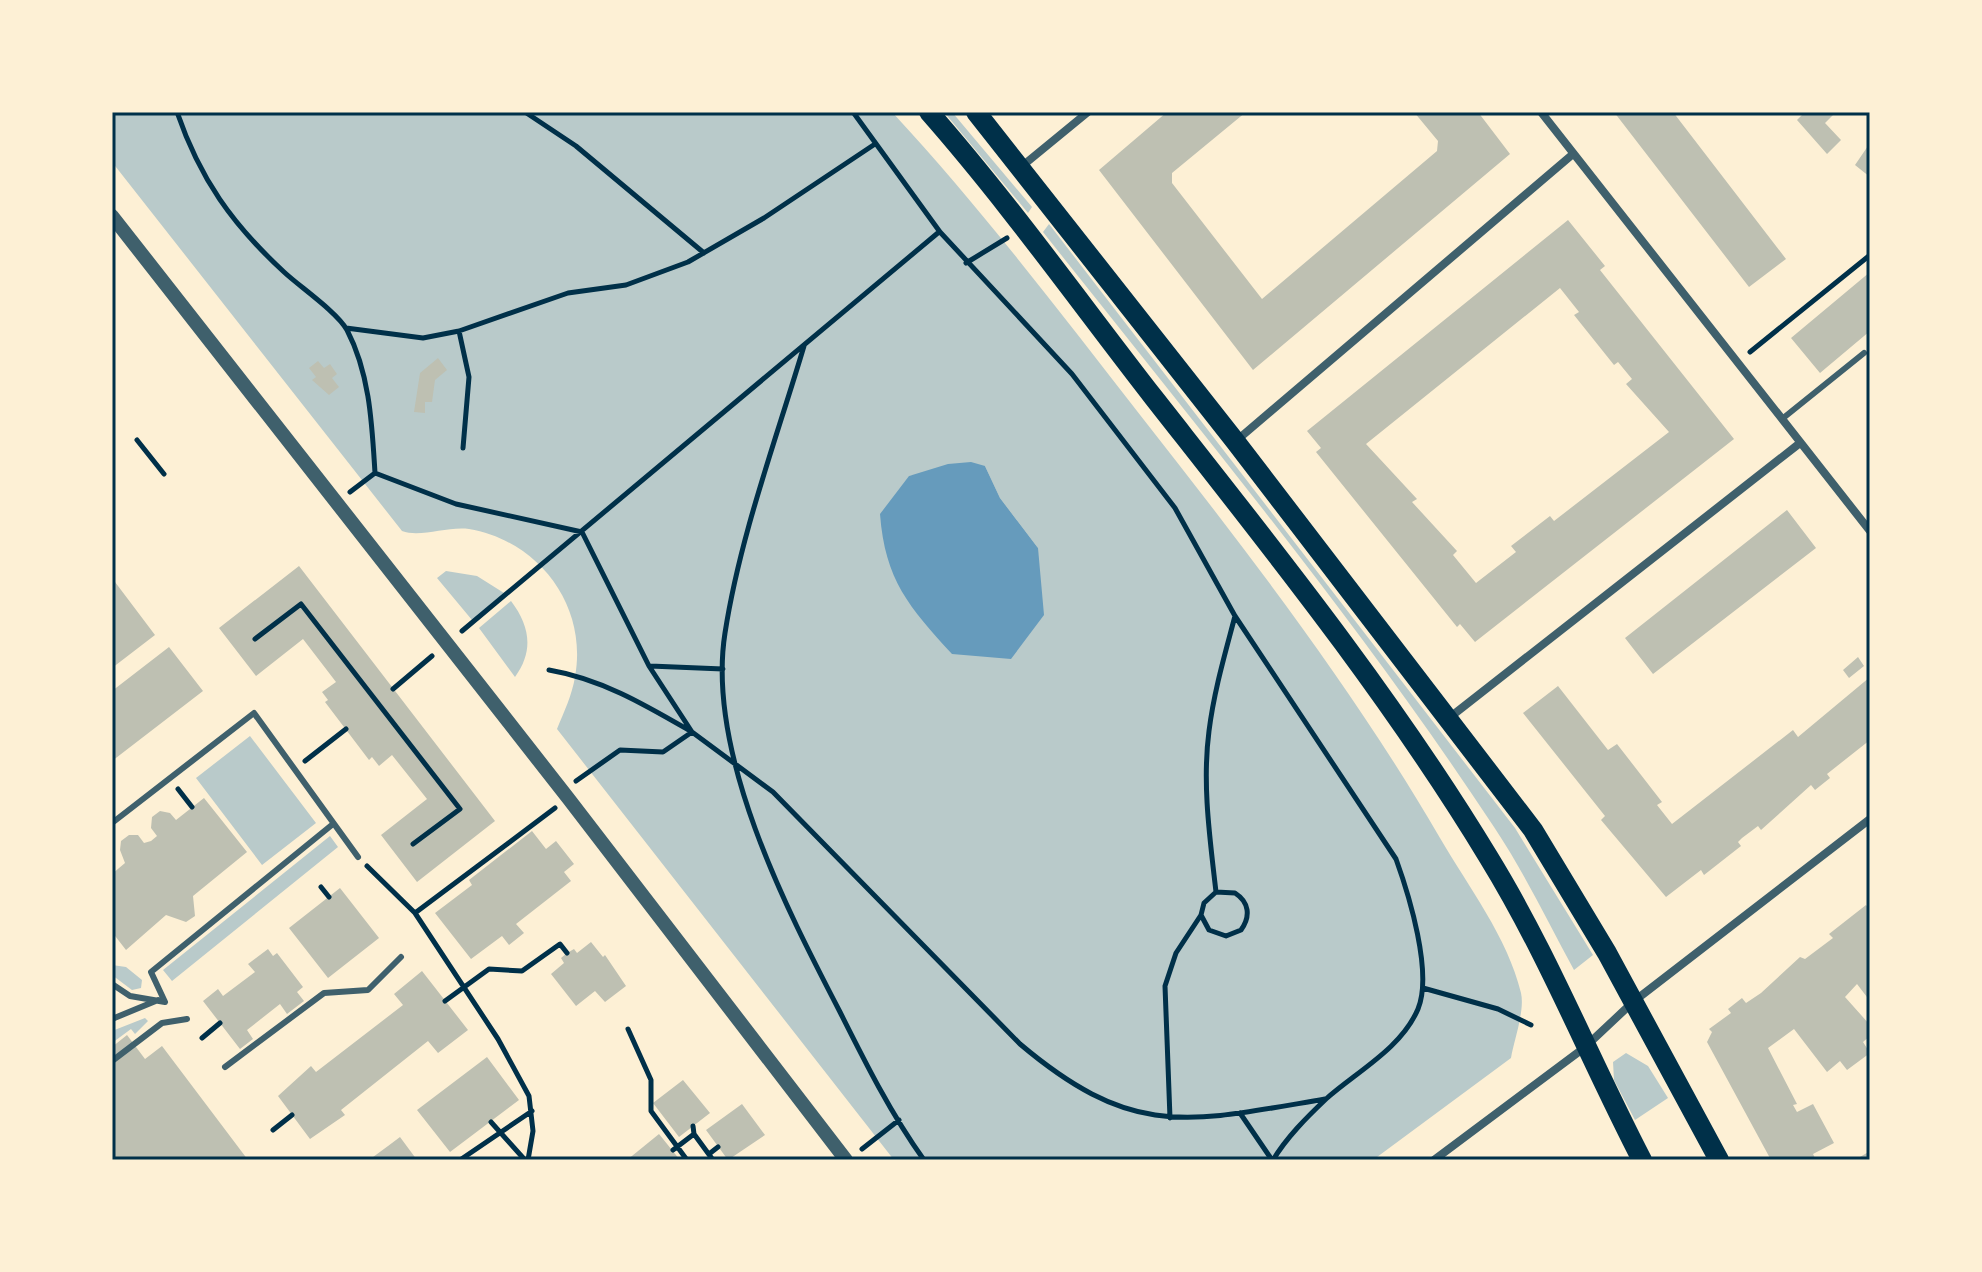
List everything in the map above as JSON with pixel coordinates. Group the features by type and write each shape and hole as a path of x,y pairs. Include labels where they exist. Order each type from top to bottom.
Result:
{"main road":[{"path":"929,112 1237,504 1410,735 1490,860 1562,992 1584,1048 1642,1160"},
{"path":"976,112 1235,441 1533,830 1633,1002 1719,1160"}],"street":[{"path":"1021,168 1088,112"},
{"path":"1541,112 1870,531"},
{"path":"1235,441 1573,154"},
{"path":"112,216 852,1156"},
{"path":"1449,718 1800,443"},
{"path":"1434,1160 1584,1048 1633,1002 1870,819"}],"lane":[{"path":"1782,419 1864,353"},
{"path":"112,823 254,713 358,857"},
{"path":"162,1001 151,972 333,824"},
{"path":"225,1067 324,993 368,990 401,957"},
{"path":"112,984 130,996 162,1001"},
{"path":"112,1019 162,1001"},
{"path":"112,1061 162,1023 187,1019"}],"path":[{"path":"177,112 194,160 225,211 271,260 346,328 371,403 375,473"},
{"path":"525,112 576,146 704,253"},
{"path":"853,112 940,232 1072,374 1175,508 1235,616 1396,859 1409,895 1423,988 1418,1011 1393,1045 1326,1099 1286,1139 1272,1160 1240,1113"},
{"path":"346,328 423,338 459,331 568,293 626,285 704,253 764,218 875,144"},
{"path":"455,637 940,232"},
{"path":"1738,362 1870,255"},
{"path":"459,331 469,377 463,448"},
{"path":"804,346 744,551 724,634 722,683 735,761 749,813 801,937 899,1120 924,1160"},
{"path":"137,440 164,474"},
{"path":"336,503 375,473"},
{"path":"375,473 456,504 582,532"},
{"path":"582,532 649,666 692,732"},
{"path":"255,639 301,604 460,809 413,844"},
{"path":"1216,892 1207,819 1208,733 1216,685 1235,616"},
{"path":"393,689 433,656"},
{"path":"649,666 723,669"},
{"path":"549,670 576,675 632,697 735,761 773,792 1020,1044 1052,1071 1093,1096 1146,1116 1189,1120 1326,1099"},
{"path":"295,769 346,729"},
{"path":"415,913 620,750 663,752 692,732"},
{"path":"358,857 415,913 498,1039 529,1096 533,1110 527,1160"},
{"path":"321,887 329,897"},
{"path":"1170,1118 1165,986 1176,953 1201,915 1204,903 1216,892 1229,891 1240,896 1247,908 1244,925 1236,933 1220,936 1209,930 1201,915"},
{"path":"445,1001 489,969 522,971 560,944 567,953"},
{"path":"1423,988 1498,1009 1531,1025"},
{"path":"202,1038 220,1023"},
{"path":"628,1029 651,1080 651,1111 675,1149 687,1160"},
{"path":"460,1160 533,1110"},
{"path":"273,1130 292,1115"},
{"path":"852,1156 899,1120"},
{"path":"491,1122 527,1160"},
{"path":"693,1126 694,1134 713,1160"},
{"path":"675,1149 694,1134"},
{"path":"709,1154 718,1147"}],"shaded area":[{"path":"112,112 892,112 990,225 1184,471 1300,624 1372,729 1507,952 1522,1000 1511,1058 1373,1160 894,1160 557,729 574,684 577,651 574,626 566,602 553,581 537,562 517,547 494,536 469,529 417,533 402,531 112,162","holes":["985,466 1000,498 1038,548 909,476"]},
{"path":"944,112 952,112 1032,207 1028,213"},
{"path":"1049,224 1515,828 1593,955 1574,970 1516,862 1442,750 1275,525 1043,232"},
{"path":"446,571 477,576 504,593 472,620 437,578"},
{"path":"511,601 526,629 527,639 525,658 515,677 479,628"},
{"path":"250,736 316,823 262,865 196,778"},
{"path":"330,836 338,847 172,981 163,970"},
{"path":"112,965 126,967 142,980 141,988 132,990 112,975"},
{"path":"145,1018 148,1021 135,1034 131,1029 112,1043 112,1031"},
{"path":"1626,1053 1648,1066 1668,1098 1635,1120 1614,1080 1613,1062"}],"water":[{"path":"971,462 985,466 1000,498 1038,548 1044,615 1011,659 952,654 912,606 887,557 880,514 909,476 948,464"}],"building":[{"path":"1167,112 1246,112 1172,173 1172,183 1262,299 1437,151 1438,141 1414,112 1478,112 1510,154 1253,370 1099,170"},
{"path":"1614,112 1673,112 1786,259 1749,287"},
{"path":"1805,112 1836,112 1825,123 1841,140 1827,154 1797,120"},
{"path":"1870,143 1870,177 1855,165"},
{"path":"1568,220 1605,266 1600,270 1734,439 1475,642 1460,624 1457,627 1316,452 1321,448 1307,431","holes":["1560,288 1579,312 1574,315 1614,365 1618,362 1632,379 1626,384 1669,432 1554,521 1550,516 1511,546 1516,552 1476,583 1453,555 1457,551 1412,502 1417,499 1366,444"]},
{"path":"1870,272 1870,331 1820,373 1791,338"},
{"path":"438,358 447,370 435,380 432,402 425,402 425,413 414,412 420,373"},
{"path":"318,361 324,368 330,364 337,374 332,378 339,387 329,395 312,380 316,377 309,368"},
{"path":"1787,510 1816,548 1653,674 1625,638"},
{"path":"299,566 495,821 417,882 381,835 427,799 392,755 379,766 372,757 369,760 325,702 328,700 322,692 336,682 303,639 256,676 219,628"},
{"path":"112,578 155,635 112,668"},
{"path":"169,647 203,691 112,761 112,691"},
{"path":"1858,657 1864,666 1849,678 1843,670"},
{"path":"1870,677 1870,740 1827,774 1830,778 1815,790 1811,785 1761,830 1758,826 1742,838 1738,842 1741,846 1704,875 1701,870 1666,897 1601,820 1605,816 1523,713 1558,686 1608,750 1617,744 1662,802 1657,805 1672,824 1793,730 1798,737"},
{"path":"204,798 247,852 193,896 195,916 186,922 166,915 126,950 112,932 112,874 125,863 120,850 121,841 129,835 138,835 144,843 151,841 157,836 151,828 152,817 160,811 170,813 176,820"},
{"path":"532,831 546,849 556,841 574,864 564,872 571,881 516,924 524,933 509,945 502,936 471,959 435,913 472,885 469,880"},
{"path":"340,888 379,938 328,978 289,928"},
{"path":"1866,905 1870,910 1870,1001 1857,984 1845,997 1870,1025 1870,1036 1863,1042 1870,1053 1847,1070 1840,1061 1827,1072 1794,1029 1768,1048 1797,1104 1793,1105 1797,1112 1813,1104 1834,1143 1813,1154 1816,1160 1771,1160 1707,1042 1712,1032 1709,1029 1731,1013 1728,1009 1742,998 1746,1003 1800,957 1805,959 1833,938 1829,934"},
{"path":"591,942 603,957 605,955 626,986 605,1002 595,991 576,1006 551,974 564,963 561,958 567,953 574,949 577,953"},
{"path":"268,949 273,956 277,953 303,987 297,992 304,1001 287,1014 280,1004 247,1030 253,1039 240,1049 203,1001 218,989 223,996 255,972 248,964"},
{"path":"422,971 468,1030 438,1053 428,1041 341,1110 345,1115 310,1139 278,1096 311,1066 316,1072 403,1005 394,994"},
{"path":"127,1035 145,1059 162,1046 248,1160 112,1160 112,1047"},
{"path":"487,1057 519,1100 450,1152 417,1110"},
{"path":"683,1080 710,1113 679,1137 653,1103"},
{"path":"742,1104 765,1135 728,1160 706,1130"},
{"path":"659,1134 680,1160 627,1160"},
{"path":"400,1137 417,1160 369,1160 388,1146"},
{"path":"1870,1151 1870,1160 1855,1160"}]}
